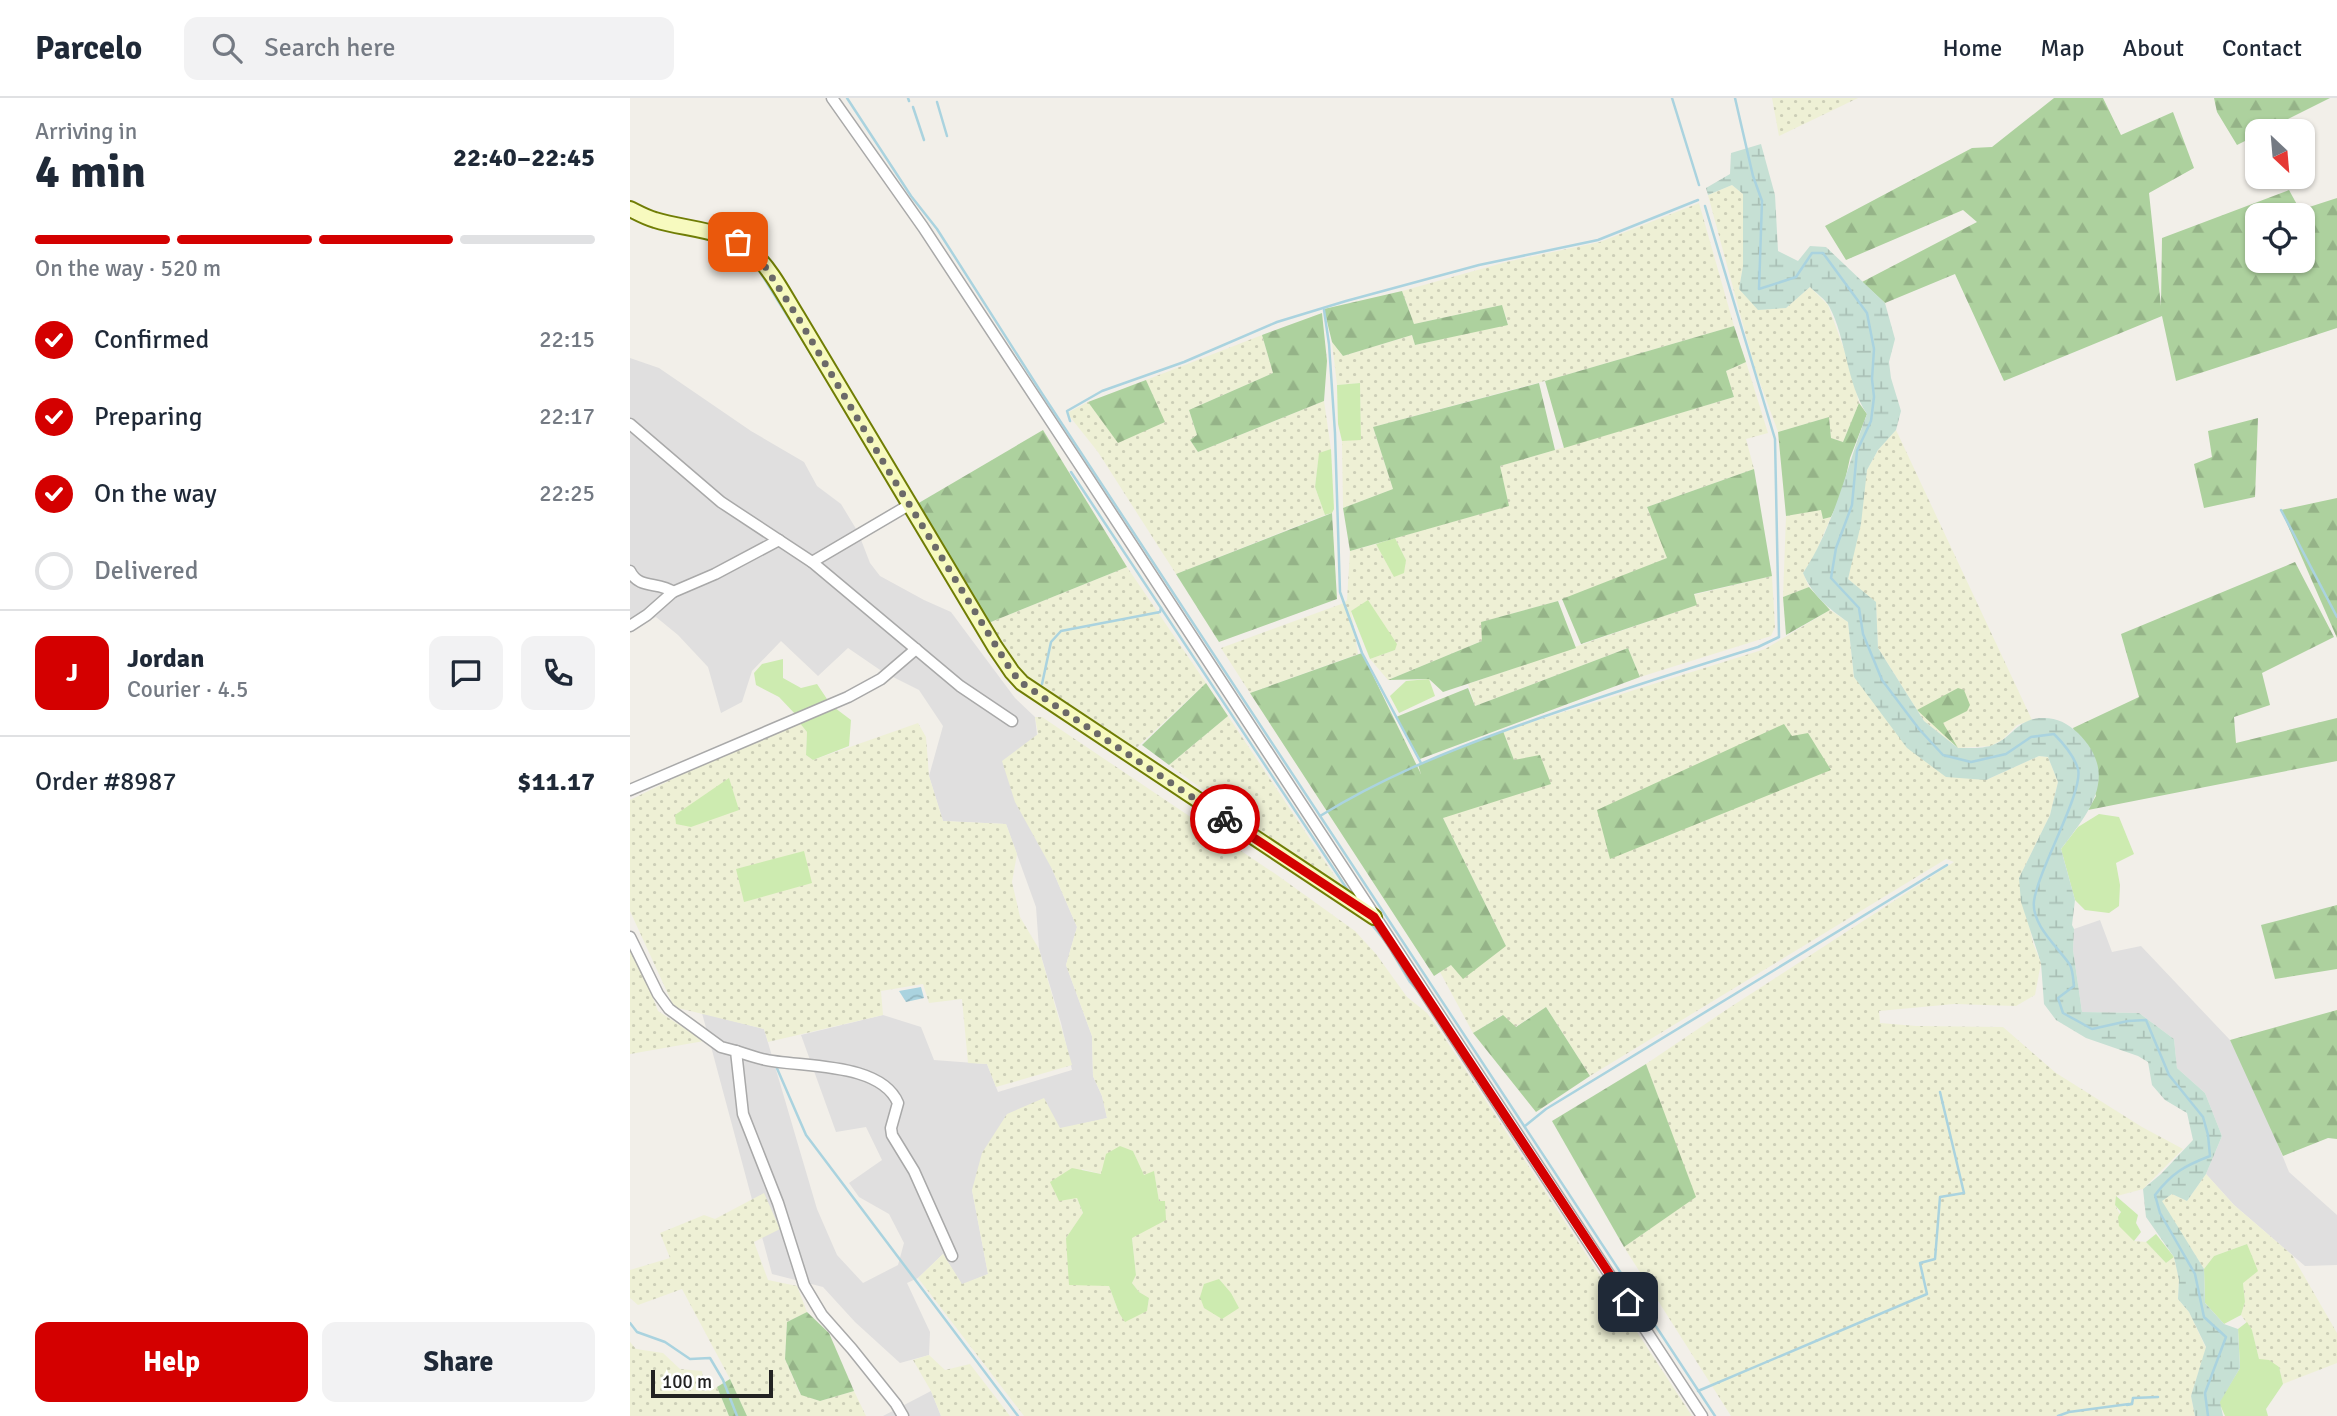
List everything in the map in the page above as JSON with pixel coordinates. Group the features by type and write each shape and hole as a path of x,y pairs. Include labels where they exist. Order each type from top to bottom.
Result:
{"street":[{"path":"832,98 923,227 1702,1416"},
{"path":"630,209 654,220 738,242 754,253 797,316 995,647 1022,683 1374,917"},
{"path":"630,424 721,502 812,562 960,686 1012,721"},
{"path":"812,562 909,505"},
{"path":"630,626 673,592 735,564 779,540"},
{"path":"630,571 640,583 673,592"},
{"path":"630,790 848,697 881,679 916,649"},
{"path":"630,937 658,994 669,1009 721,1048 764,1059 839,1069 871,1078 889,1088 898,1103 891,1128 892,1135 914,1171 952,1256"},
{"path":"736,1051 743,1114 778,1203 804,1285 822,1315 852,1349 903,1416"}],"shaded area":[{"path":"630,358 659,368 751,431 804,462 817,486 841,504 858,532 870,563 880,576 951,612 1015,698 1035,717 1052,869 1077,927 1066,965 1092,1036 1093,1076 1102,1096 1107,1118 1060,1129 972,1190 988,1274 962,1285 943,1254 918,1278 907,1283 930,1332 929,1355 900,1363 855,1322 823,1287 772,1274 702,1013 764,1029 817,1209 837,1255 863,1283 898,1265 904,1243 889,1214 859,1197 849,1183 882,1160 866,1127 836,1132 801,1035 883,1015 921,1027 934,1060 987,1064 998,1092 1072,1070 1039,949 1036,907 1006,824 943,821 929,776 943,726 919,690 883,672 848,648 818,676 781,641 752,671 742,702 721,713 708,667 678,635 656,617 630,631"},
{"path":"2100,920 2112,952 2141,946 2230,1040 2252,1081 2289,1172 2337,1215 2337,1265 2305,1266 2234,1205 2206,1174 2222,1136 2205,1093 2177,1068 2174,1039 2139,1013 2082,1012 2073,950 2074,929"},
{"path":"931,1391 941,1416 883,1416"}],"green space":[{"path":"1772,98 1858,98 1779,136"},
{"path":"2054,98 2103,98 2121,135 2173,112 2194,168 2149,193 2161,306 2162,238 2245,207 2245,273 2315,273 2315,205 2337,198 2337,328 2176,381 2162,316 2004,381 1955,274 1885,303 1862,282 1977,222 1963,210 1846,260 1825,226 1972,148 1992,147"},
{"path":"2214,98 2330,98 2288,119 2245,119 2245,141 2237,145 2217,112"},
{"path":"1761,144 1775,195 1778,251 1798,261 1810,246 1826,247 1885,303 1895,339 1889,362 1901,411 1896,430 1878,450 1867,470 1861,524 1848,579 1876,602 1878,648 1924,721 1958,748 1991,746 2032,719 2051,718 2065,723 2078,733 2091,748 2097,764 2099,778 2090,807 2061,849 2075,900 2073,950 2082,1012 2139,1013 2174,1039 2177,1068 2205,1093 2222,1136 2206,1174 2187,1201 2172,1194 2162,1201 2204,1269 2205,1303 2224,1324 2238,1329 2240,1368 2220,1402 2223,1416 2195,1416 2191,1396 2206,1347 2189,1312 2178,1299 2179,1280 2174,1257 2146,1217 2143,1189 2193,1140 2187,1113 2165,1100 2152,1085 2148,1062 2086,1038 2056,1020 2044,1004 2041,963 2021,902 2019,878 2050,815 2058,782 2048,757 2039,756 1986,780 1946,777 1907,748 1854,677 1848,622 1822,601 1803,573 1824,536 1867,414 1855,388 1835,319 1823,298 1810,287 1786,308 1758,310 1739,289 1743,266 1743,194 1732,185 1708,195 1706,188 1730,174 1731,153"},
{"path":"1732,185 1743,194 1743,266 1739,289 1786,308 1810,287 1828,305 1849,363 1859,403 1843,442 1831,438 1829,417 1778,432 1755,369 1708,195"},
{"path":"2289,190 2296,203 2255,203"},
{"path":"1699,203 1734,326 1373,427 1393,489 1343,508 1342,441 1361,439 1360,383 1337,385 1332,342 1343,356 1412,335 1415,345 1508,324 1502,305 1414,324 1402,291 1506,262 1600,242"},
{"path":"1402,291 1414,324 1502,305 1508,325 1415,345 1412,335 1343,356 1332,342 1324,309"},
{"path":"1322,313 1327,361 1324,401 1198,452 1190,440 1197,435 1189,410 1273,373 1262,335"},
{"path":"1734,326 1746,362 1726,371 1734,397 1564,448 1545,381"},
{"path":"1262,335 1273,373 1189,410 1197,435 1190,440 1198,452 1324,401 1331,449 1319,454 1315,487 1325,515 1176,574 1098,452 1067,413 1088,402 1118,442 1164,421 1146,380"},
{"path":"1746,362 1768,433 1746,439 1754,469 1647,507 1668,558 1558,601 1482,622 1482,641 1388,680 1370,659 1395,650 1368,601 1351,611 1358,654 1250,693 1221,648 1344,603 1347,600 1350,551 1376,544 1394,576 1406,560 1395,538 1508,506 1500,466 1734,397 1726,371"},
{"path":"1146,380 1165,422 1118,443 1088,402"},
{"path":"1360,383 1361,440 1342,441 1338,424 1337,385"},
{"path":"1539,383 1555,450 1500,466 1509,506 1350,551 1343,508 1393,489 1373,427"},
{"path":"1859,403 1867,414 1850,458 1842,494 1831,517 1823,519 1821,510 1786,516 1778,432 1829,417 1831,438 1843,442"},
{"path":"2258,418 2255,497 2204,508 2194,464 2212,457 2208,431"},
{"path":"1043,430 1127,567 986,624 917,504"},
{"path":"1896,430 2032,720 2017,725 2002,740 1991,746 1958,748 1924,721 1878,648 1876,603 1848,579 1867,470 1878,450"},
{"path":"1331,449 1334,509 1332,513 1325,515 1315,487 1319,453"},
{"path":"1754,469 1772,576 1694,594 1697,605 1581,644 1562,599 1667,558 1647,507"},
{"path":"2337,498 2337,638 2281,510"},
{"path":"1822,509 1823,519 1831,517 1815,554 1803,573 1809,587 1783,597 1786,516"},
{"path":"1332,513 1337,599 1219,642 1176,574"},
{"path":"1395,538 1406,560 1404,573 1394,577 1376,544"},
{"path":"2295,562 2334,637 2262,673 2270,705 2234,717 2236,743 2337,718 2337,761 2088,810 2096,796 2073,728 2139,697 2121,634"},
{"path":"1127,567 1206,683 1133,751 1037,687 1013,663 986,624"},
{"path":"1772,576 1775,627 1771,636 1640,677 1628,648 1475,706 1468,684 1696,605 1693,595"},
{"path":"1809,587 1830,610 1786,635 1783,597"},
{"path":"1368,600 1397,644 1395,650 1370,659 1351,611"},
{"path":"1558,601 1576,648 1443,692 1429,679 1388,680 1482,641 1481,622"},
{"path":"1830,610 1848,622 1854,677 1986,780 2039,756 2048,757 2058,782 2050,815 2019,878 2033,943 2041,963 2035,995 2016,1006 1954,1004 1879,1011 1880,1023 2003,1027 2056,1073 2142,1127 2183,1149 2143,1189 2117,1196 2115,1205 2134,1241 2146,1242 2166,1263 2174,1257 2179,1280 2178,1299 2189,1312 2206,1348 2191,1396 2195,1416 1731,1416 1624,1247 1695,1197 1646,1064 1954,862 1946,859 1590,1076 1546,1007 1515,1027 1502,1015 1473,1033 1440,972 1451,965 1506,946 1443,818 1514,760 1503,731 1765,649"},
{"path":"1628,648 1640,677 1420,759 1396,717 1468,688 1475,706"},
{"path":"1362,653 1421,774 1418,765 1503,731 1514,760 1540,755 1551,784 1443,818 1506,946 1463,979 1451,965 1434,976 1250,693"},
{"path":"783,659 783,678 801,688 817,684 829,702 797,716 779,697 756,685 754,673 762,664"},
{"path":"1429,679 1435,696 1399,713 1390,696 1406,681"},
{"path":"1206,683 1228,716 1169,765 1142,745"},
{"path":"1958,688 1964,690 1970,705 1967,711 1943,723 1958,748 1917,710"},
{"path":"835,708 851,720 849,746 813,760 806,755 807,732 799,722"},
{"path":"1228,716 1346,893 1169,765"},
{"path":"1035,717 1042,717 1277,875 1355,931 1376,954 1407,997 1427,1013 1442,1034 1692,1416 1024,1416 918,1278 943,1254 962,1284 988,1274 972,1190 982,1153 1007,1114 1044,1098 1060,1128 1107,1118 1102,1096 1093,1076 1092,1036 1066,965 1077,927 1052,869 1015,802 1002,761 1038,734","holes":["1133,1151 1144,1176 1154,1172 1159,1201 1132,1237 1136,1275 1132,1283 1149,1299 1147,1311 1119,1313 1109,1286 1066,1238 1083,1214 1077,1198 1082,1169 1101,1174"]},
{"path":"799,722 807,732 806,755 813,760 918,723 926,737 929,776 943,821 1006,824 1017,854 1012,882 1020,917 1039,949 1072,1065 996,1087 987,1064 968,1063 962,999 929,1003 923,984 881,991 883,1015 768,1042 764,1029 674,1007 630,911 630,800 717,757"},
{"path":"1784,724 1792,736 1808,733 1831,770 1610,859 1597,810"},
{"path":"729,778 739,810 691,827 676,824 675,815"},
{"path":"2099,814 2119,817 2134,854 2116,863 2120,885 2119,906 2109,913 2085,910 2075,900 2061,849 2078,827"},
{"path":"804,851 812,883 744,902 736,869"},
{"path":"2337,905 2337,969 2275,979 2261,925"},
{"path":"630,938 658,1011 704,1041 630,1054"},
{"path":"1546,1007 1590,1076 1536,1112 1473,1033 1503,1015 1516,1027"},
{"path":"2337,1010 2337,1139 2328,1138 2283,1156 2230,1040"},
{"path":"1646,1064 1696,1197 1624,1247 1552,1121"},
{"path":"1120,1146 1133,1151 1144,1175 1154,1171 1159,1201 1165,1201 1166,1220 1132,1238 1136,1275 1132,1283 1139,1292 1149,1298 1147,1311 1125,1322 1109,1286 1069,1285 1066,1238 1083,1213 1077,1198 1059,1201 1050,1182 1072,1168 1101,1174 1106,1154"},
{"path":"2206,1174 2234,1205 2292,1255 2337,1333 2337,1363 2283,1384 2279,1367 2259,1359 2252,1330 2241,1315 2245,1302 2243,1283 2247,1244 2214,1256 2204,1269 2161,1201 2172,1194 2187,1201"},
{"path":"764,1193 780,1229 754,1242 768,1280 797,1286 807,1312 787,1322 785,1359 800,1394 820,1401 854,1391 866,1416 747,1416 682,1289 638,1305 630,1298 630,1270 670,1258 660,1233 704,1215 715,1219"},
{"path":"2116,1196 2138,1215 2136,1223 2141,1232 2134,1241 2119,1226 2118,1217 2121,1212 2115,1205"},
{"path":"2156,1234 2174,1257 2166,1263 2146,1242"},
{"path":"2247,1244 2258,1271 2243,1283 2245,1302 2241,1315 2224,1324 2205,1303 2204,1269 2214,1256"},
{"path":"1219,1279 1239,1308 1222,1319 1204,1308 1200,1297 1204,1284"},
{"path":"807,1312 829,1333 854,1391 820,1401 801,1395 785,1359 787,1322"},
{"path":"2247,1322 2252,1330 2259,1359 2269,1360 2279,1367 2283,1384 2266,1409 2268,1416 2225,1416 2219,1402 2240,1368 2238,1329"},
{"path":"630,1342 636,1349 663,1353 680,1369 702,1371 705,1391 717,1387 729,1416 630,1416"},
{"path":"929,1355 945,1370 970,1364 1010,1416 941,1416 931,1391 913,1360"},
{"path":"730,1379 747,1416 729,1416 717,1387"}],"water":[{"path":"921,987 924,998 906,1002 899,991"}],"waterway":[{"path":"847,98 911,196 937,229 1041,392 1715,1416"},
{"path":"1672,98 1699,185"},
{"path":"1735,98 1753,176 1762,201 1759,289 1796,277 1812,253 1823,253 1867,313 1874,349 1871,421 1857,451 1852,505 1836,548 1831,578 1859,608 1863,634 1882,680 1919,729 1943,755 1971,762 2006,754 2031,737 2054,734 2068,750 2078,769 2078,780 2068,812 2043,870 2034,901 2034,910 2041,927 2072,970 2074,986 2058,998 2063,1013 2092,1029 2146,1020 2169,1075 2203,1117 2210,1156 2179,1171 2155,1195 2160,1213 2195,1274 2204,1317 2226,1337 2205,1393 2208,1416"},
{"path":"937,102 947,136"},
{"path":"913,107 924,140"},
{"path":"1070,421 1067,411 1102,391 1184,362 1277,322 1479,265 1598,240 1698,200"},
{"path":"1320,816 1389,779 1460,748 1540,718 1758,647 1779,637 1775,439 1705,206"},
{"path":"630,217 646,224"},
{"path":"757,267 829,383"},
{"path":"1324,310 1335,433 1340,592 1362,653 1421,763"},
{"path":"1071,472 1349,892"},
{"path":"2281,510 2337,617"},
{"path":"1042,684 1051,642 1061,631 1160,612 1161,608"},
{"path":"1034,699 1060,717"},
{"path":"1525,1126 1546,1109 1947,865"},
{"path":"1369,921 1389,946"},
{"path":"1392,952 1410,982 1424,998"},
{"path":"776,1066 806,1135 1018,1416"},
{"path":"1698,1391 1927,1294 1920,1263 1935,1259 1940,1197 1964,1193 1940,1092"},
{"path":"630,1323 637,1332 665,1342 690,1359 710,1358 723,1380 737,1416"},
{"path":"2127,1405 2132,1404 2133,1398 2158,1397"},
{"path":"2058,1416 2069,1412 2129,1404"}],"way so far":[{"path":"738,242 754,253 766,268 797,316 1012,672 1022,683 1225,819"}],"route":[{"path":"1225,819 1374,917 1628,1302"}]}
